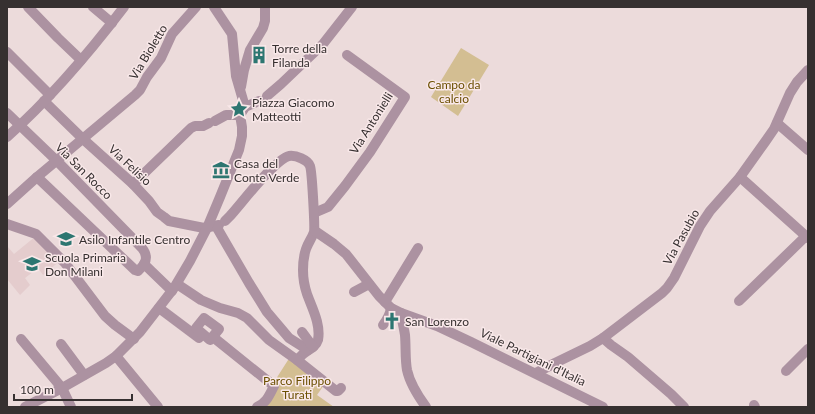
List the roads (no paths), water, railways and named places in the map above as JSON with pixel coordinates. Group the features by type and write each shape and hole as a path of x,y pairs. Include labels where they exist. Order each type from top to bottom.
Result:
{"street":[{"path":"28,7 81,60"},
{"path":"93,7 112,23"},
{"path":"7,137 47,98 81,60 124,7"},
{"name":"Via Bioletto","path":"7,204 37,177 135,96 140,90 146,77 161,58 172,34 196,7"},
{"path":"214,7 232,34 236,76 240,91 242,111 242,136 239,150 220,197 217,225 267,312 289,338 311,348"},
{"path":"240,91 250,50 263,28 265,21 265,7"},
{"path":"133,184 191,128 194,126 204,126 226,115 242,111 263,98 281,84 323,44 352,7"},
{"name":"Via Felisio","path":"7,52 83,139 133,184 157,212 169,221 204,228 217,225"},
{"name":"Via Antonielli","path":"314,213 328,207 345,186 370,152 405,97 347,55"},
{"name":"Via Pasubio","path":"536,373 603,338 667,288 674,278 703,221 710,211 740,178 777,123 790,93 797,82 808,70"},
{"name":"Via San Rocco","path":"7,113 57,161 142,248 146,254 144,264"},
{"path":"777,123 808,150"},
{"path":"25,407 84,376 116,356 134,339 159,308 190,261 217,225 230,216 261,180 279,162 288,157 294,156 309,164 312,173 314,231 306,250 303,270 306,291 318,326 318,342 297,360"},
{"path":"37,177 136,271 144,264 174,287 201,300 220,308 238,313 247,318 269,340 336,391 341,388"},
{"path":"739,301 807,237 740,178"},
{"path":"7,224 36,234 65,263 105,316 134,339"},
{"name":"Viale Partigiani d'Italia","path":"314,231 346,254 388,305 401,314 448,331 604,407"},
{"path":"382,325 390,314 388,305 418,248"},
{"path":"354,292 370,284"},
{"path":"159,308 200,339"},
{"path":"401,314 404,329 407,371 410,381 426,407"},
{"path":"302,332 311,348"},
{"path":"213,337 274,386 263,404 257,407"},
{"path":"603,338 628,357 684,407"},
{"path":"21,339 62,388 71,407"},
{"path":"60,344 84,376"},
{"path":"786,371 808,349"},
{"path":"116,356 158,407"}],"place":[{"name":"Torre della Filanda","path":"259,55"},
{"name":"Piazza Giacomo Matteotti","path":"239,109"},
{"name":"Casa del Conte Verde","path":"221,170"},
{"name":"Asilo Infantile Centro","path":"66,239"},
{"name":"Scuola Primaria Don Milani","path":"32,264"},
{"name":"San Lorenzo","path":"392,321"}],"park label":[{"name":"Campo da calcio","path":"454,91"},
{"name":"Parco Filippo Turati","path":"297,387"}]}
